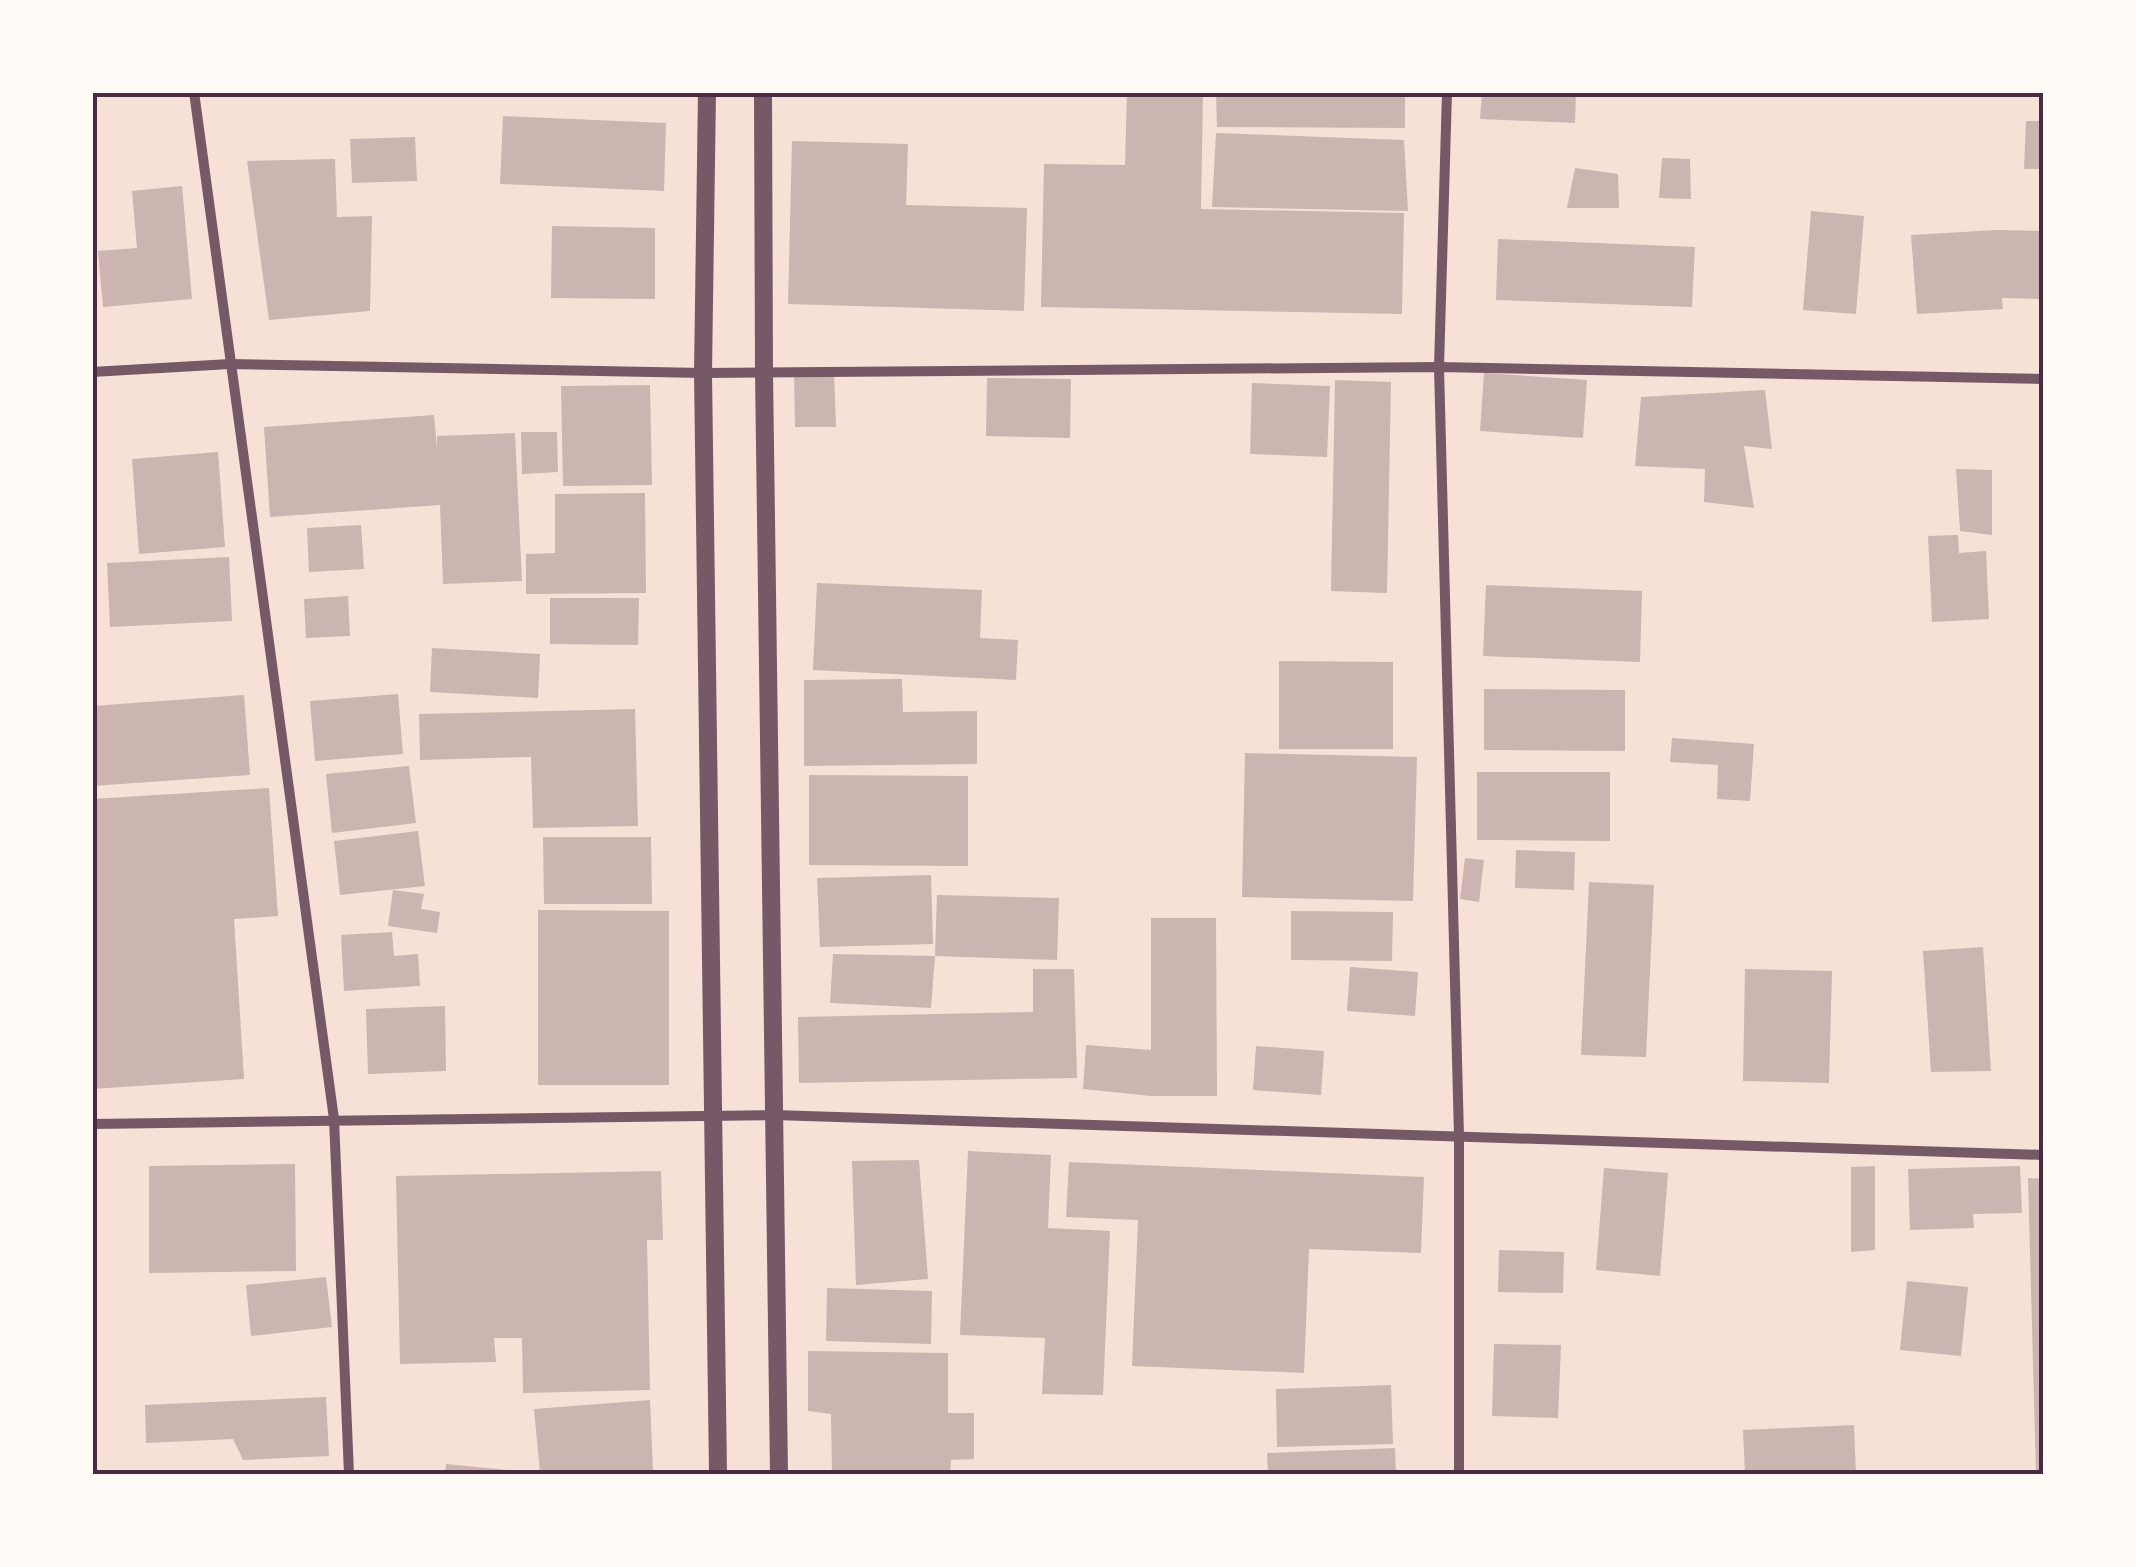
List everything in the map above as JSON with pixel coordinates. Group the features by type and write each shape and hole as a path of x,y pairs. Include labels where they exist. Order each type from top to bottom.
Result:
{"street":[{"path":"194,92 334,1119 348,1474"},
{"path":"708,92 702,374 718,1474"},
{"path":"763,92 779,1474"},
{"path":"1447,92 1439,366 1459,1136 1459,1474"},
{"path":"92,372 230,364 702,374 1439,366 2044,379"},
{"path":"92,1124 774,1115 2044,1155"}],"building":[{"path":"1127,92 1203,92 1201,209 1404,213 1402,314 1041,307 1044,164 1125,165"},
{"path":"1216,92 1405,92 1405,128 1217,127"},
{"path":"1482,92 1576,92 1575,123 1480,119"},
{"path":"503,116 666,123 664,191 500,184"},
{"path":"2026,121 2044,121 2044,169 2024,169"},
{"path":"1216,133 1404,140 1408,211 1212,207"},
{"path":"415,137 417,181 352,183 350,139"},
{"path":"792,141 908,144 906,205 1027,208 1024,311 788,304"},
{"path":"1662,158 1690,159 1691,199 1659,198"},
{"path":"335,159 337,217 372,216 370,311 269,320 247,161"},
{"path":"1575,168 1618,174 1619,208 1567,208"},
{"path":"182,186 192,299 103,307 98,251 137,248 132,191"},
{"path":"1811,211 1864,216 1856,314 1803,310"},
{"path":"552,226 655,228 655,299 551,298"},
{"path":"2044,231 2044,299 2002,298 2003,309 1917,314 1911,235"},
{"path":"1498,239 1695,247 1692,307 1496,300"},
{"path":"1484,373 1587,380 1583,438 1480,431"},
{"path":"794,374 834,374 836,427 795,427"},
{"path":"987,378 1071,379 1070,438 986,436"},
{"path":"1335,380 1391,382 1387,593 1331,591"},
{"path":"1252,383 1330,386 1327,457 1250,454"},
{"path":"650,385 652,485 563,486 561,386"},
{"path":"1765,390 1772,449 1744,446 1754,508 1704,502 1705,469 1635,466 1641,397"},
{"path":"434,415 437,449 437,436 515,433 522,581 443,584 440,505 270,517 264,427"},
{"path":"521,432 557,432 558,472 522,474"},
{"path":"218,452 225,547 139,554 132,459"},
{"path":"1956,469 1992,470 1992,535 1960,531"},
{"path":"645,493 646,593 526,594 526,554 555,553 555,494"},
{"path":"361,525 364,569 309,572 307,528"},
{"path":"1958,535 1959,553 1986,551 1989,619 1932,622 1928,536"},
{"path":"229,557 232,621 110,627 107,563"},
{"path":"817,583 982,590 980,638 1018,640 1016,680 813,670"},
{"path":"1486,585 1642,591 1640,662 1483,656"},
{"path":"348,596 350,636 306,638 304,599"},
{"path":"550,598 639,598 638,645 550,644"},
{"path":"432,648 540,654 538,698 430,692"},
{"path":"1279,661 1393,662 1393,749 1279,749"},
{"path":"902,679 903,712 977,711 977,764 804,766 804,680"},
{"path":"1484,689 1625,690 1625,751 1484,750"},
{"path":"398,694 403,754 315,761 310,701"},
{"path":"244,695 250,775 92,786 92,706"},
{"path":"635,709 638,826 533,828 531,757 420,760 419,714"},
{"path":"1672,738 1754,744 1750,801 1717,799 1718,765 1670,762"},
{"path":"1245,753 1417,757 1413,901 1242,897"},
{"path":"409,766 416,823 332,833 326,774"},
{"path":"1477,772 1610,772 1610,841 1477,840"},
{"path":"809,775 968,776 968,866 809,865"},
{"path":"269,788 278,916 234,919 244,1079 92,1089 92,799"},
{"path":"418,831 425,886 340,895 334,841"},
{"path":"543,837 651,837 652,904 544,904"},
{"path":"1516,850 1575,852 1574,890 1515,888"},
{"path":"1465,858 1484,860 1479,902 1460,899"},
{"path":"931,875 933,944 820,947 817,878"},
{"path":"1589,882 1654,885 1646,1057 1581,1055"},
{"path":"393,890 424,894 421,909 440,912 437,933 388,926"},
{"path":"937,895 1059,898 1057,960 935,956"},
{"path":"538,910 669,911 669,1085 538,1085"},
{"path":"1291,911 1393,912 1392,961 1291,960"},
{"path":"1151,918 1216,918 1217,1096 1151,1096 1083,1089 1086,1045 1151,1050"},
{"path":"392,932 394,956 418,954 420,986 344,991 341,935"},
{"path":"1983,947 1991,1071 1931,1072 1923,951"},
{"path":"833,954 935,956 931,1008 830,1003"},
{"path":"1350,967 1418,972 1415,1016 1347,1011"},
{"path":"1033,969 1074,969 1077,1078 799,1083 798,1017 1033,1012"},
{"path":"1745,969 1832,971 1829,1083 1743,1081"},
{"path":"445,1006 446,1071 368,1074 366,1009"},
{"path":"1256,1046 1324,1051 1321,1095 1253,1090"},
{"path":"968,1151 1051,1155 1048,1228 1110,1231 1103,1395 1042,1394 1045,1338 960,1335"},
{"path":"919,1160 928,1279 856,1285 852,1161"},
{"path":"1069,1162 1424,1177 1421,1253 1309,1249 1304,1373 1132,1366 1138,1220 1066,1217"},
{"path":"295,1164 296,1271 149,1273 149,1166"},
{"path":"1875,1166 1875,1250 1851,1252 1851,1167"},
{"path":"2020,1166 2022,1213 1973,1214 1974,1228 1910,1230 1908,1169"},
{"path":"1604,1168 1668,1173 1660,1276 1596,1270"},
{"path":"661,1171 663,1240 647,1240 650,1390 523,1393 522,1338 494,1338 496,1362 400,1364 396,1176"},
{"path":"2028,1178 2044,1179 2044,1474 2036,1474"},
{"path":"1499,1250 1564,1252 1563,1293 1498,1292"},
{"path":"326,1277 332,1327 251,1336 246,1285"},
{"path":"1907,1281 1968,1287 1961,1356 1900,1350"},
{"path":"827,1288 932,1291 931,1344 826,1341"},
{"path":"1494,1344 1561,1345 1558,1418 1492,1416"},
{"path":"808,1351 948,1353 948,1413 974,1413 974,1459 951,1460 950,1474 832,1474 831,1414 808,1411"},
{"path":"1391,1385 1393,1444 1277,1447 1276,1389"},
{"path":"326,1397 329,1456 243,1460 233,1439 146,1443 145,1405"},
{"path":"650,1400 653,1471 540,1473 534,1409"},
{"path":"1854,1425 1856,1474 1745,1474 1743,1430"},
{"path":"1395,1448 1396,1474 1268,1474 1267,1453"},
{"path":"446,1464 528,1472 528,1474 445,1474"}]}
